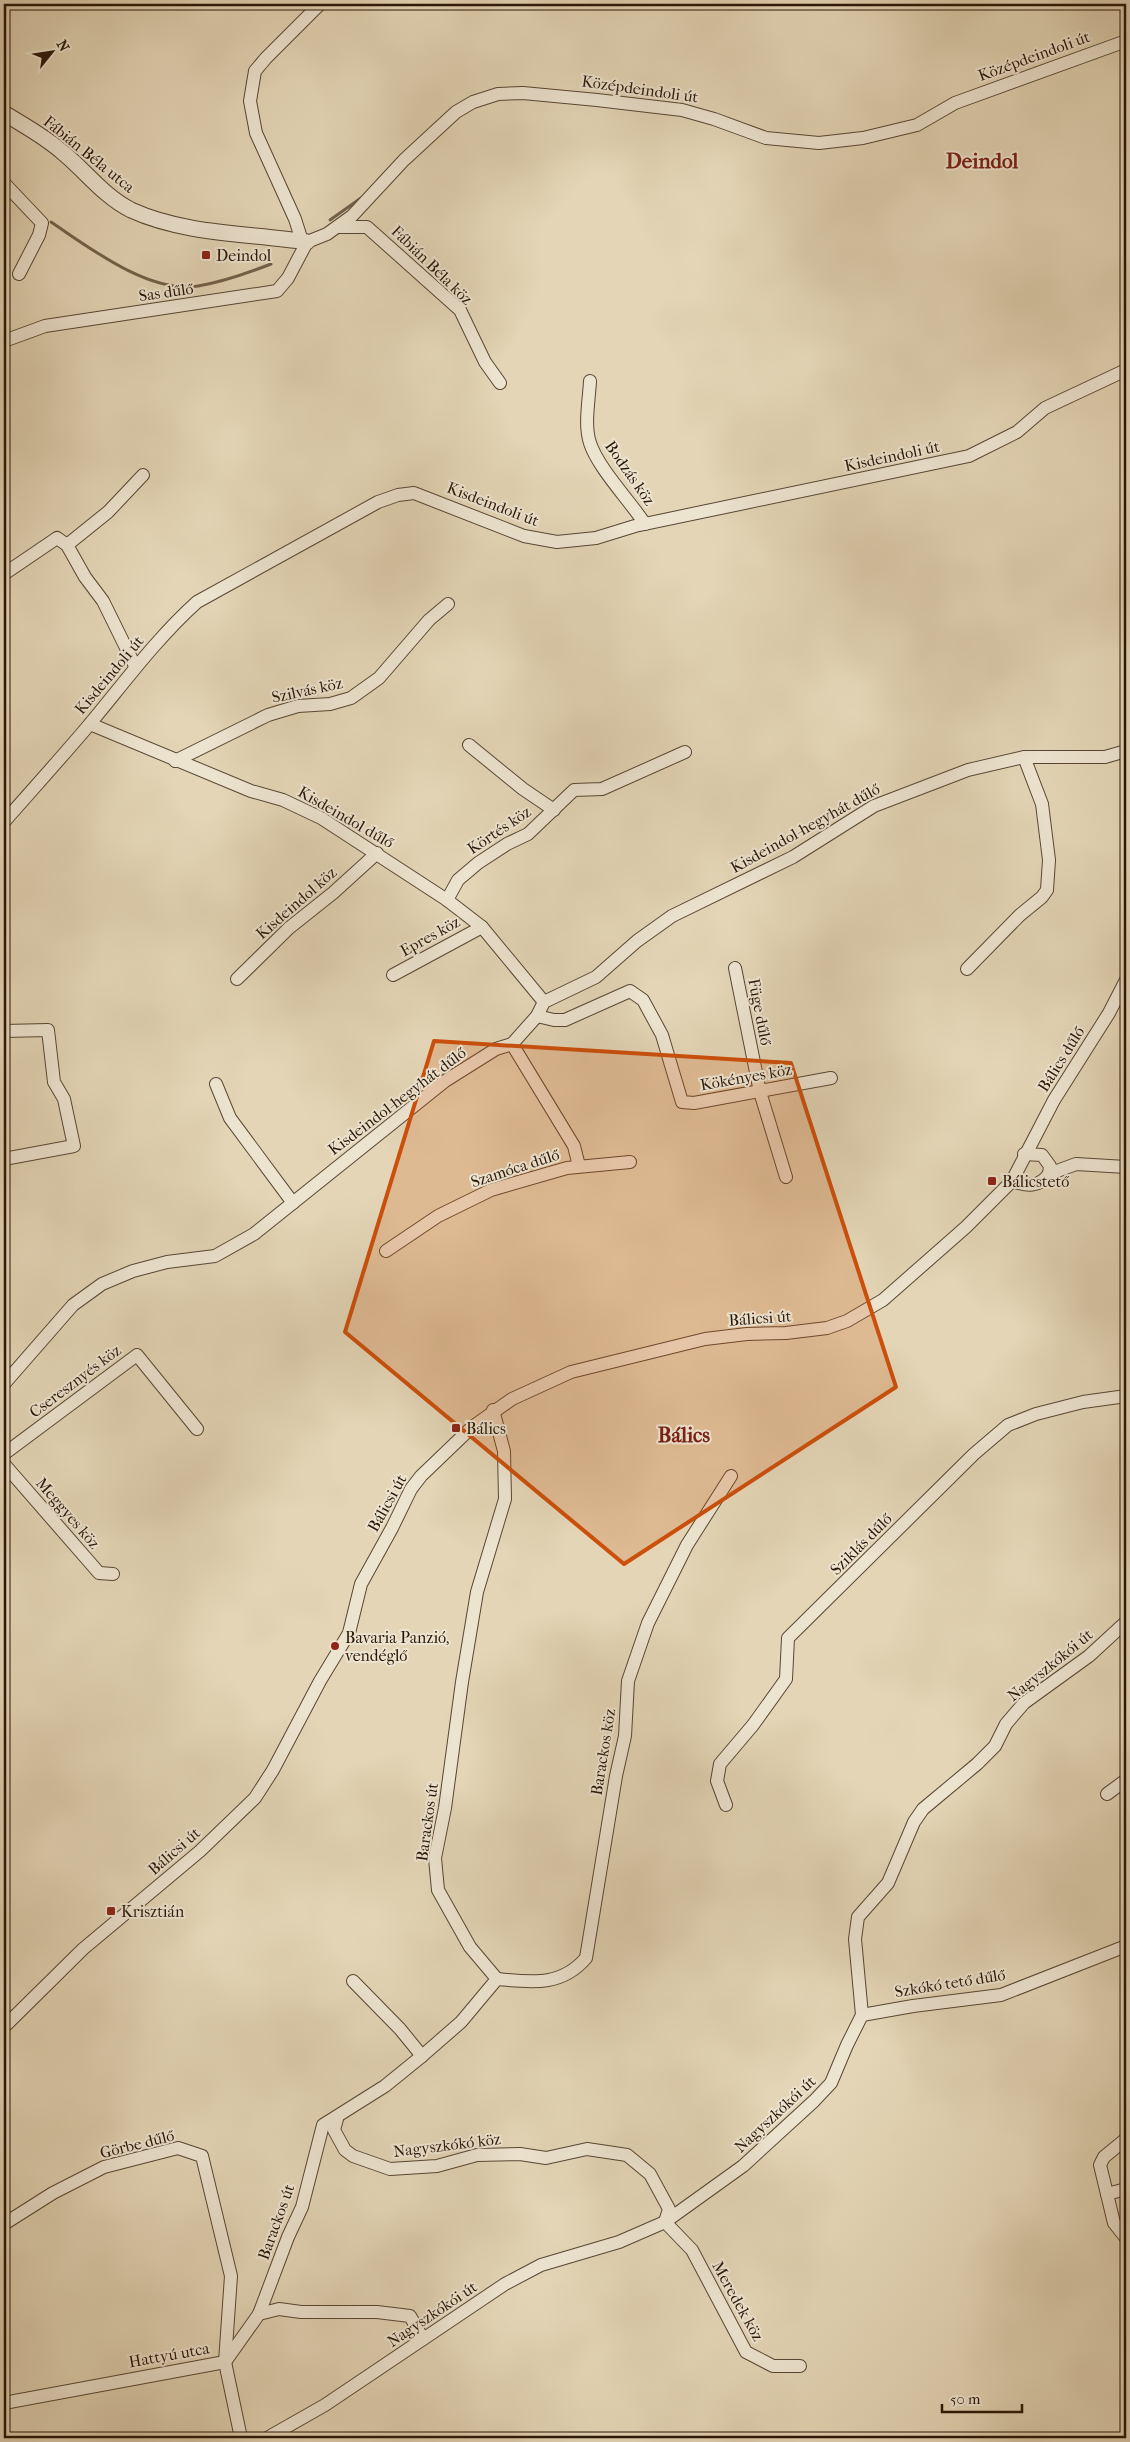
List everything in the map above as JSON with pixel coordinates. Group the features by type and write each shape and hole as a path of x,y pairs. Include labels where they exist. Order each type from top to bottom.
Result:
{"street":[{"path":"304,242 296,219 256,133 250,102 255,71 320,4"},
{"name":"Középdeindoli út","path":"304,242 327,234 368,200 404,160 444,121 473,102 498,94 523,93 682,110 714,119 766,138 819,143 863,138 917,125 955,103 1126,41"},
{"name":"Fábián Béla utca","path":"4,113 61,151 107,194 131,210 171,223 196,228 234,235 304,242"},
{"path":"4,183 42,223 39,235 19,274"},
{"name":"Fábián Béla köz","path":"335,227 367,227 443,293 460,310 485,362 500,383"},
{"name":"Sas dűlő","path":"4,341 45,326 277,292 288,278 304,242"},
{"name":"Kisdeindoli út","path":"4,822 90,724 135,666 175,622 197,602 378,502 414,492 524,536 557,542 596,538 645,524 968,456 1017,432 1045,408 1126,370"},
{"name":"Bodzás köz","path":"590,382 588,416 590,443 600,462 645,524"},
{"path":"67,545 108,512 143,475"},
{"path":"4,574 57,538 67,545 85,578 103,602 135,666"},
{"name":"Szilvás köz","path":"175,761 268,715 298,706 330,704 351,698 379,678 429,620 448,604"},
{"name":"Kisdeindol dűlő","path":"90,724 175,761 251,791 283,800 321,818 447,900 482,927 544,1002"},
{"path":"469,745 523,789 554,810"},
{"name":"Kisdeindol-hegyhát dűlő","path":"4,1384 73,1305 102,1284 133,1271 167,1262 215,1256 254,1234 445,1081 496,1049 512,1044 537,1016 544,1002 596,977 638,941 672,916 793,857 874,806 968,770 1024,757 1105,756 1126,751"},
{"name":"Körtés köz","path":"447,900 458,880 478,863 507,844 528,834 574,790 602,789 685,752"},
{"path":"967,969 1020,915 1048,890 1049,860 1042,804 1024,757"},
{"name":"Kisdeindol köz","path":"237,979 290,928 333,893 377,853"},
{"name":"Epres köz","path":"393,975 482,927"},
{"name":"Füge dűlő","path":"735,968 760,1092 786,1177"},
{"name":"Bálics dűlő","path":"1024,1154 1054,1100 1109,1012 1126,980"},
{"name":"Kökényes köz","path":"537,1016 554,1020 565,1020 630,991 644,1000 662,1035 682,1102 694,1103 831,1078"},
{"path":"4,1031 48,1030 54,1082 64,1099 74,1146 4,1159"},
{"name":"Szamóca dűlő","path":"512,1044 574,1146 579,1166"},
{"path":"216,1084 230,1118 293,1203"},
{"path":"1024,1154 1042,1155 1050,1166 1049,1174"},
{"name":"Bálicsi út","path":"4,2027 83,1949 200,1851 255,1798 274,1770 320,1681 349,1632 361,1584 412,1489 421,1476 471,1428 493,1410 537,1385 580,1369 705,1339 826,1328 847,1321 883,1300 966,1227 1012,1181 1024,1154"},
{"name":"Szamóca dűlő","path":"386,1252 438,1216 491,1190 579,1166 630,1162"},
{"path":"1012,1181 1033,1185 1042,1182 1049,1174 1076,1164 1126,1167"},
{"name":"Cseresznyés köz","path":"4,1454 137,1355 197,1429"},
{"name":"Sziklás dűlő","path":"726,1805 717,1781 720,1764 752,1726 786,1679 788,1638 974,1454 1008,1425 1036,1414 1073,1404 1126,1396"},
{"name":"Barackos út","path":"259,2314 288,2237 302,2207 323,2125 337,2119 348,2108 385,2086 422,2056 461,2022 497,1979 470,1947 438,1890 435,1858 445,1808 462,1682 477,1592 505,1499 506,1472 504,1451 493,1410"},
{"name":"Meggyes köz","path":"4,1464 99,1574 113,1574"},
{"name":"Barackos köz","path":"497,1979 541,1983 576,1970 586,1958 616,1776 625,1736 628,1681 648,1623 687,1545 731,1476"},
{"name":"Nagyszkókói út","path":"267,2438 325,2405 505,2284 542,2265 619,2242 664,2222 743,2166 814,2101 831,2083 846,2045 862,2015 855,1938 858,1917 888,1883 914,1822 923,1809 977,1764 995,1746 1006,1724 1024,1703 1089,1656 1126,1622"},
{"path":"1107,1794 1126,1780"},
{"name":"Szkókó tető dűlő","path":"862,2015 913,2006 1001,1995 1126,1946"},
{"path":"353,1982 400,2029 422,2056"},
{"name":"Nagyszkókó köz","path":"337,2119 334,2130 345,2150 365,2162 390,2170 437,2166 476,2155 520,2154 546,2158 587,2150 627,2155 650,2174 669,2209 664,2222"},
{"path":"1126,2140 1104,2158 1100,2165 1114,2223 1126,2238"},
{"name":"Görbe dűlő","path":"4,2224 53,2193 104,2167 178,2148 202,2156 231,2276 225,2362"},
{"path":"1107,2194 1126,2189"},
{"name":"Meredek köz","path":"664,2222 692,2250 746,2352 773,2366 800,2366"},
{"path":"259,2314 279,2309 301,2312 377,2312 410,2316 423,2339"},
{"name":"Hattyú utca","path":"4,2403 225,2362 259,2314"},
{"path":"225,2362 241,2438"}],"highlighted area":[{"path":"434,1041 791,1063 896,1387 624,1564 345,1332"}],"waterway":[{"path":"330,220 361,198"},
{"path":"51,222 121,267 160,283 179,287 217,282 271,264"}],"place":[{"name":"Deindol","path":"206,255"},
{"name":"Bálicstető","path":"992,1181"},
{"name":"Bálics","path":"456,1428"},
{"name":"Bavaria Panzió, vendéglő","path":"335,1646"},
{"name":"Krisztián","path":"111,1911"}],"district":[{"name":"Deindol","path":"982,161"},
{"name":"Bálics","path":"684,1435"}]}
